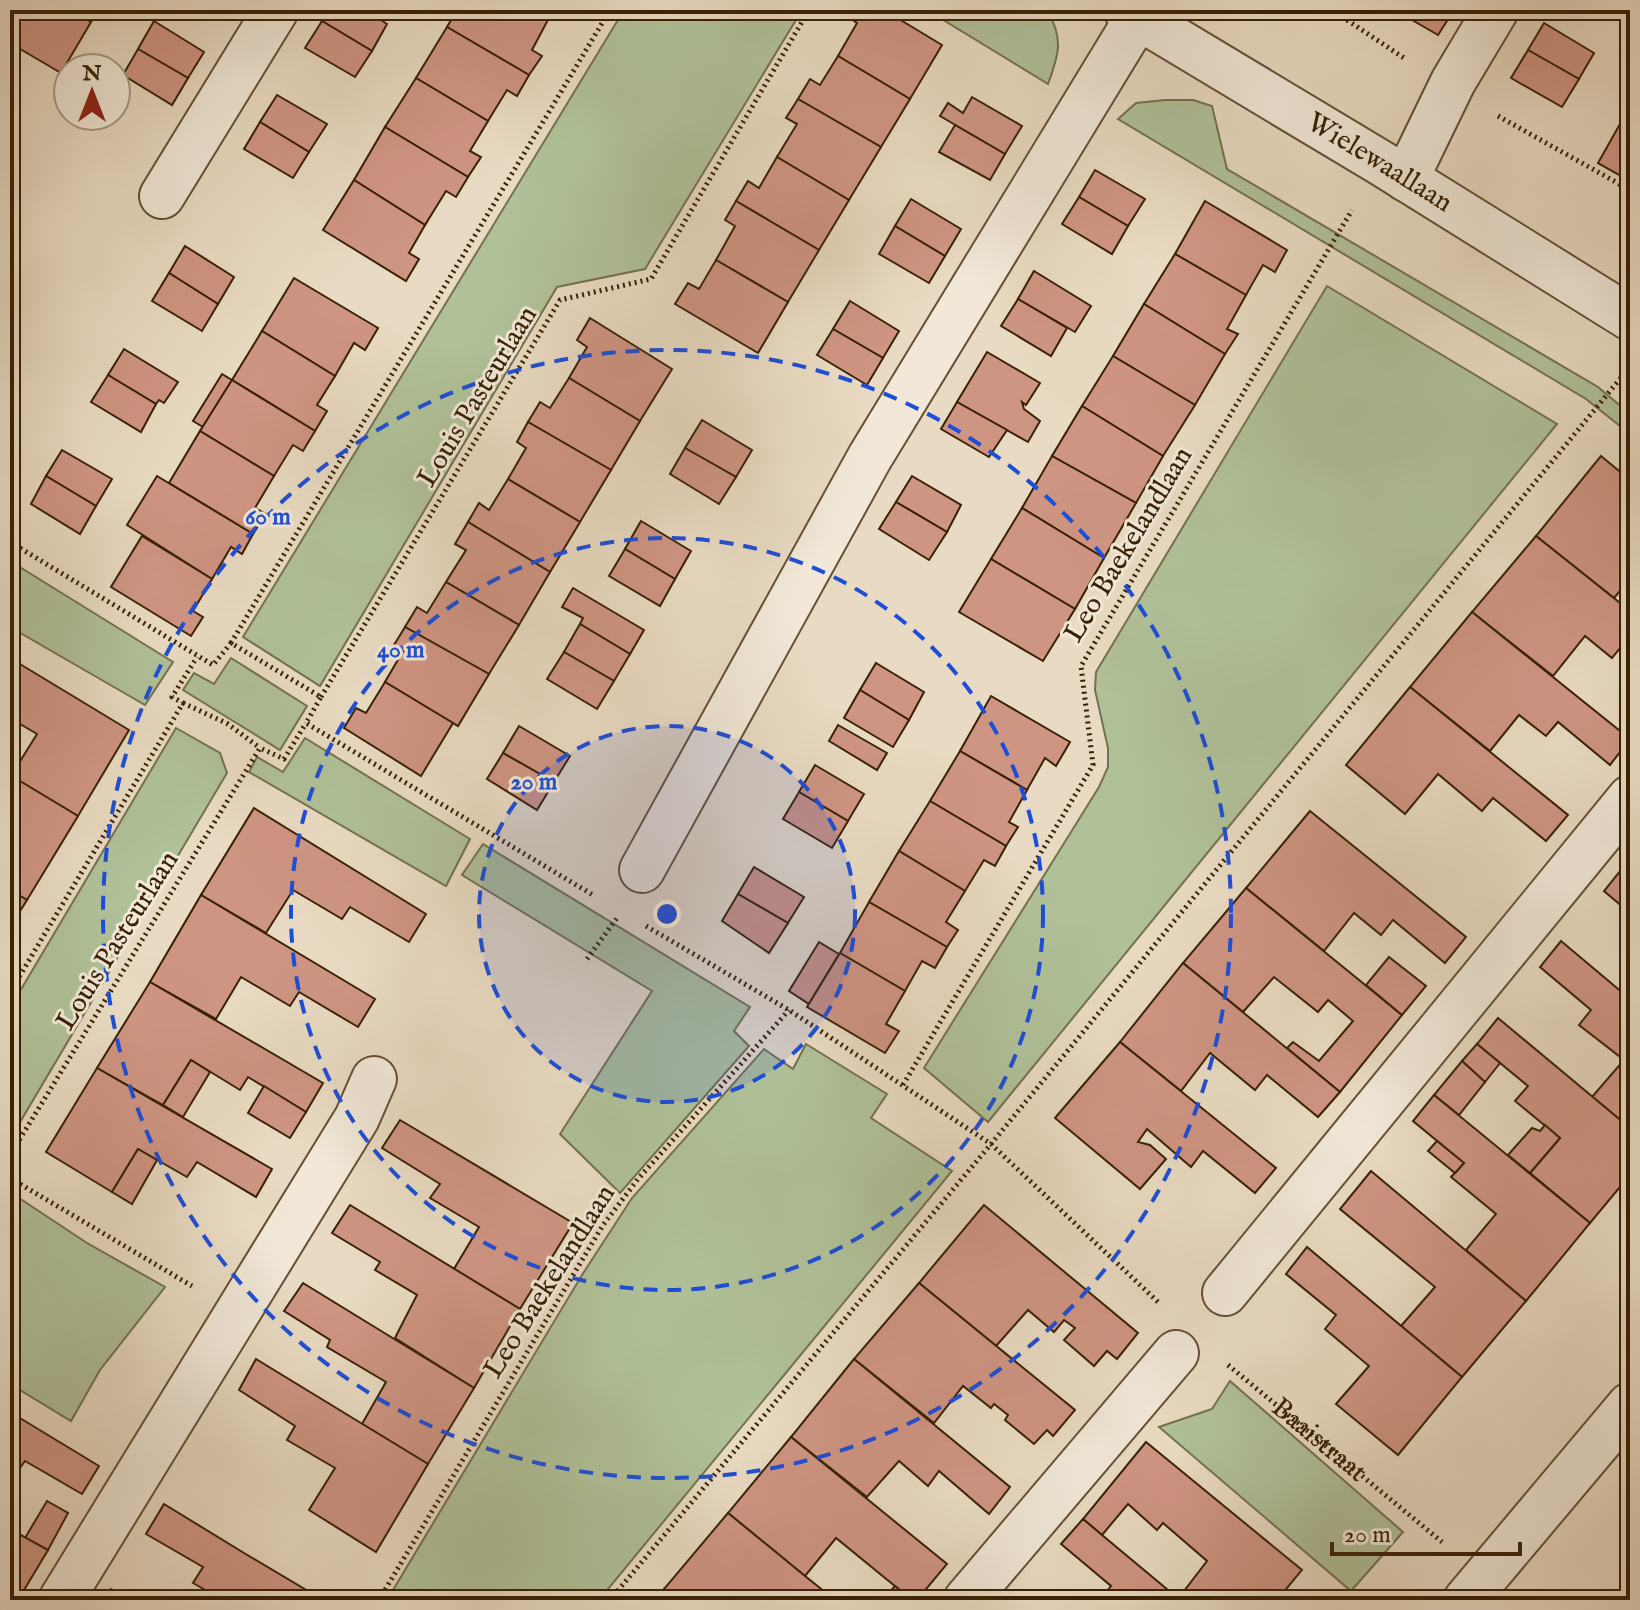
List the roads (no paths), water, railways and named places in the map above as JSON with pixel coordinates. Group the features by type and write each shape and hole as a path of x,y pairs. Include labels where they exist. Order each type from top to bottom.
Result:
{"street":[{"path":"162,196 276,10"},
{"path":"1394,171 1496,10"},
{"path":"642,870 870,457 1132,14"},
{"name":"Wielewaallaan","path":"1132,14 1394,171 1630,318"},
{"path":"1225,1293 1630,798"},
{"path":"61,1600 357,1118 374,1079"},
{"path":"966,1600 1176,1353"},
{"path":"1476,1588 1630,1405"}]}
